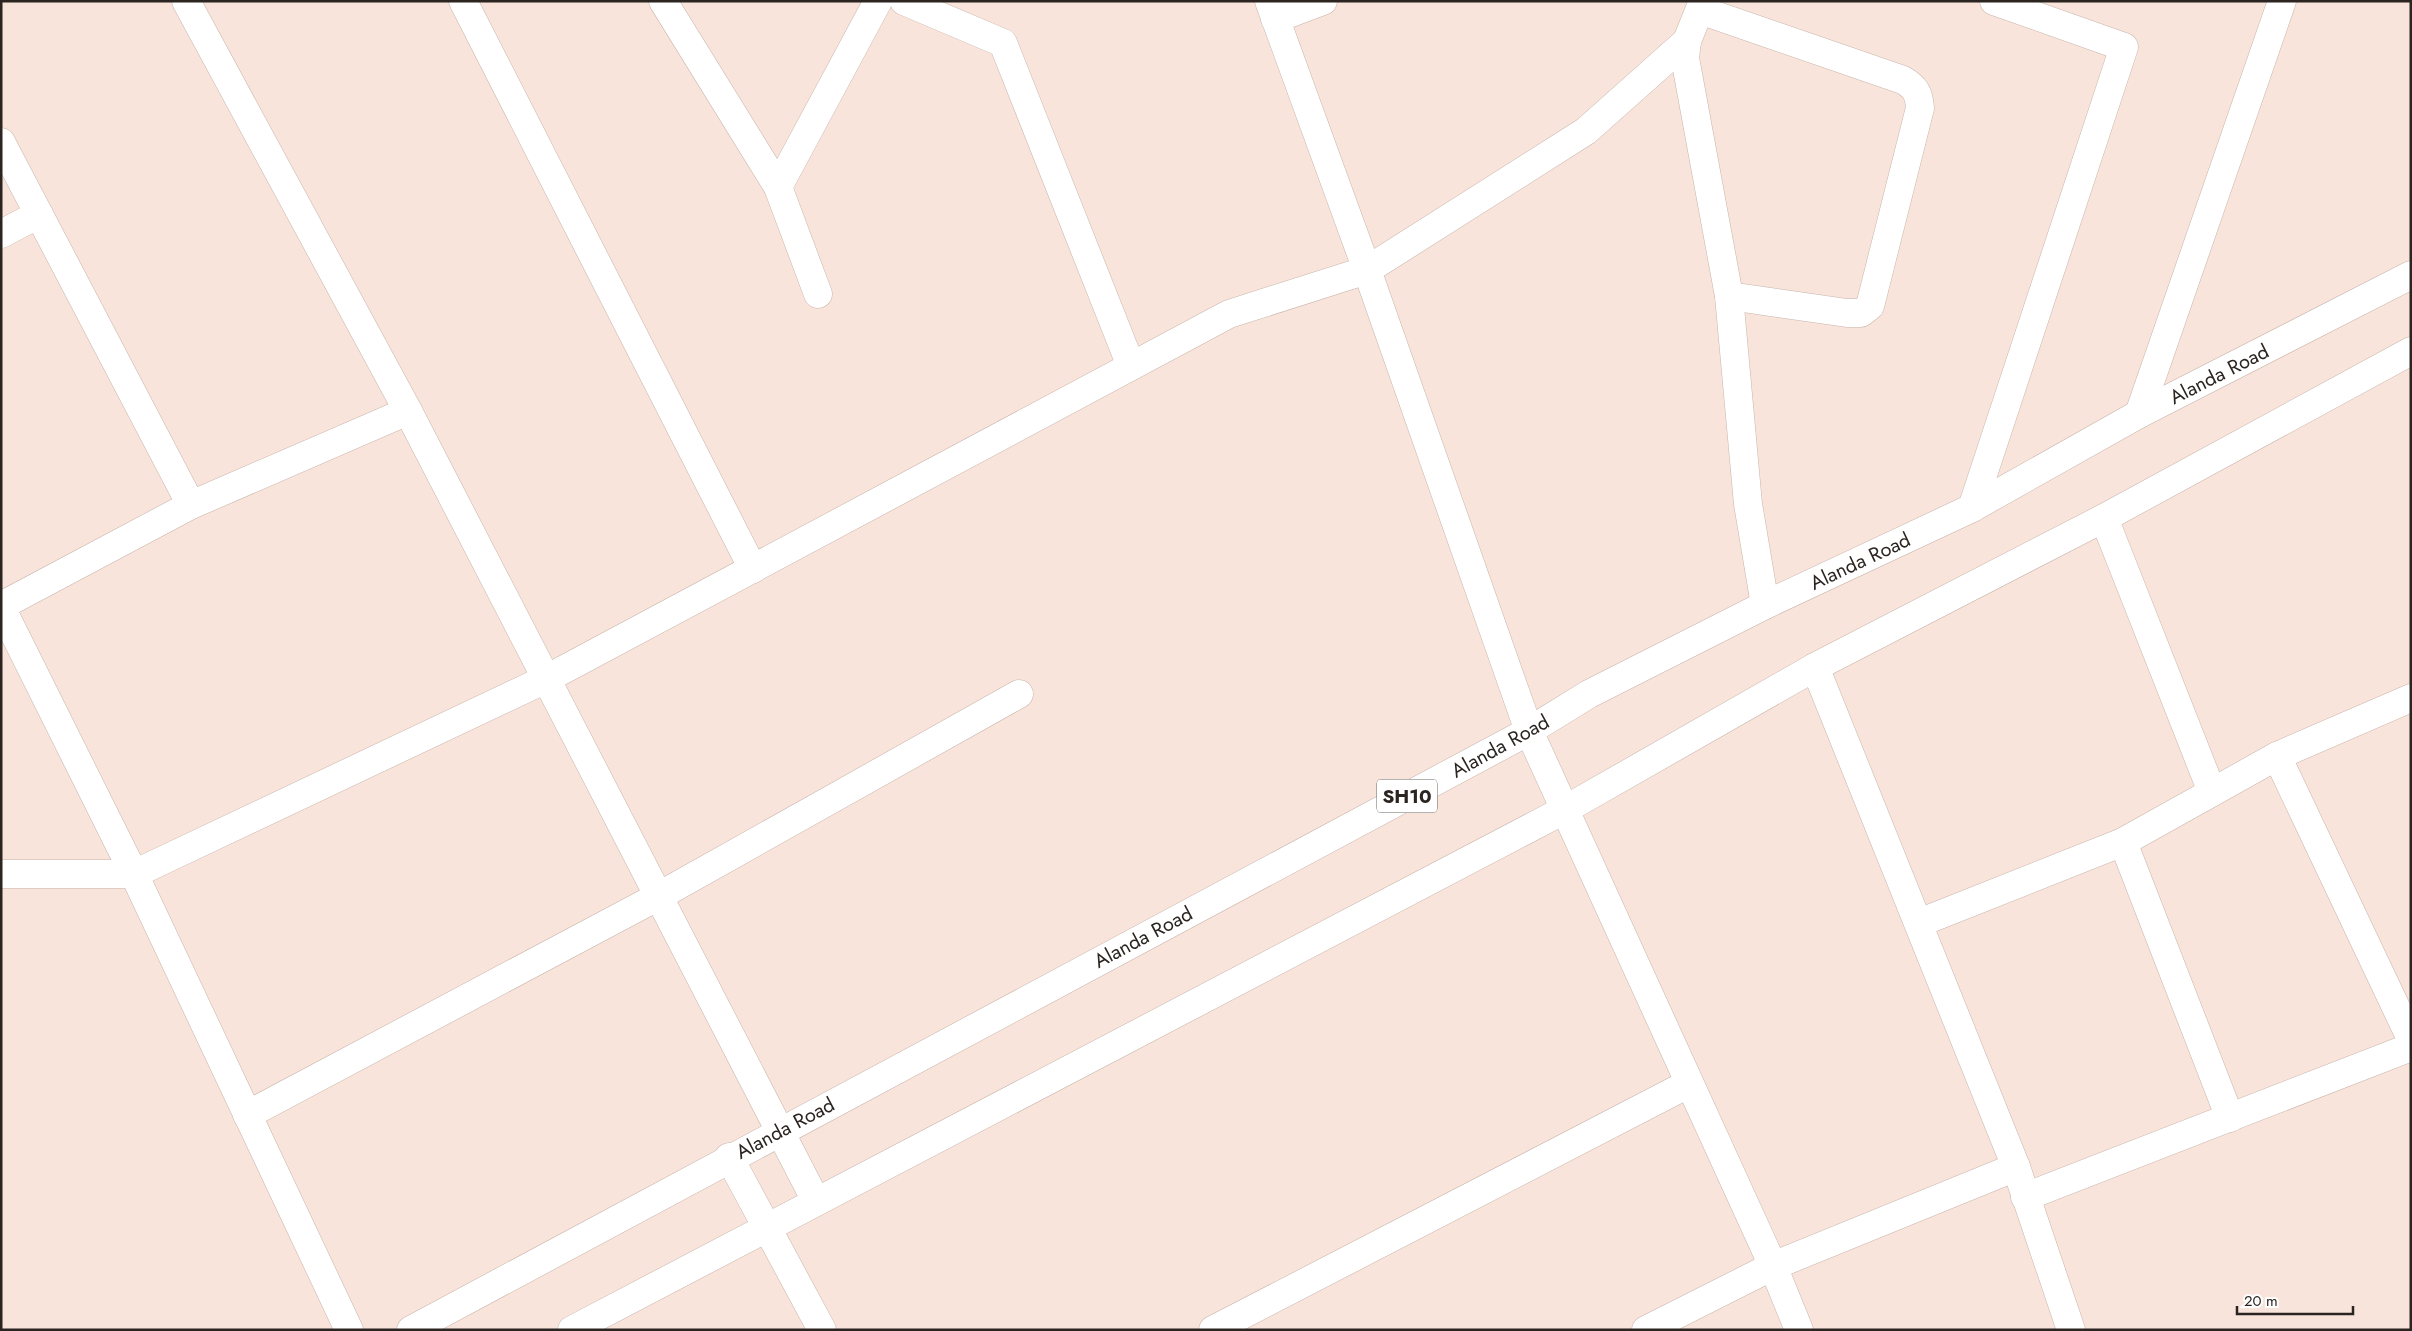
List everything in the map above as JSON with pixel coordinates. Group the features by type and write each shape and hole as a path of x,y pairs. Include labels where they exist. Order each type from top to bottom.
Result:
{"street":[{"path":"186,1 408,411 548,678 816,1201"},
{"path":"463,1 753,568"},
{"path":"663,1 778,187 818,294"},
{"path":"778,187 878,1"},
{"path":"904,1 1003,42 1131,366"},
{"path":"1323,1 1272,10 1367,270 1529,731 1566,808 1688,1084 1773,1266 1799,1330"},
{"path":"2140,414 2282,1"},
{"path":"1972,508 2124,47 2001,2"},
{"path":"1729,296 1847,313 1861,313 1870,306 1920,108 1919,96 1913,86 1903,80 1702,6 1687,42 1685,58 1729,296 1748,504 1765,605"},
{"path":"1,874 134,874 548,678 1229,314 1367,270 1586,131 1687,42"},
{"path":"1,142 191,505"},
{"path":"1,234 39,214"},
{"name":"Alanda Road","path":"410,1330 1529,731 1589,694 1765,605 1972,508 2140,414 2411,275"},
{"path":"572,1330 1566,808 1815,667 2104,518 2411,352"},
{"path":"349,1330 134,874 1,606 191,505 408,411"},
{"path":"2104,518 2212,792"},
{"path":"1815,667 2016,1167 2071,1330"},
{"path":"247,1115 659,896 1019,694"},
{"path":"1918,924 2123,842 2277,756 2411,698"},
{"path":"2277,756 2411,1039"},
{"path":"2123,842 2230,1118"},
{"path":"2026,1196 2411,1047"},
{"path":"1213,1330 1688,1084"},
{"path":"729,1158 822,1330"},
{"path":"1646,1330 1773,1266 2016,1167"}]}
